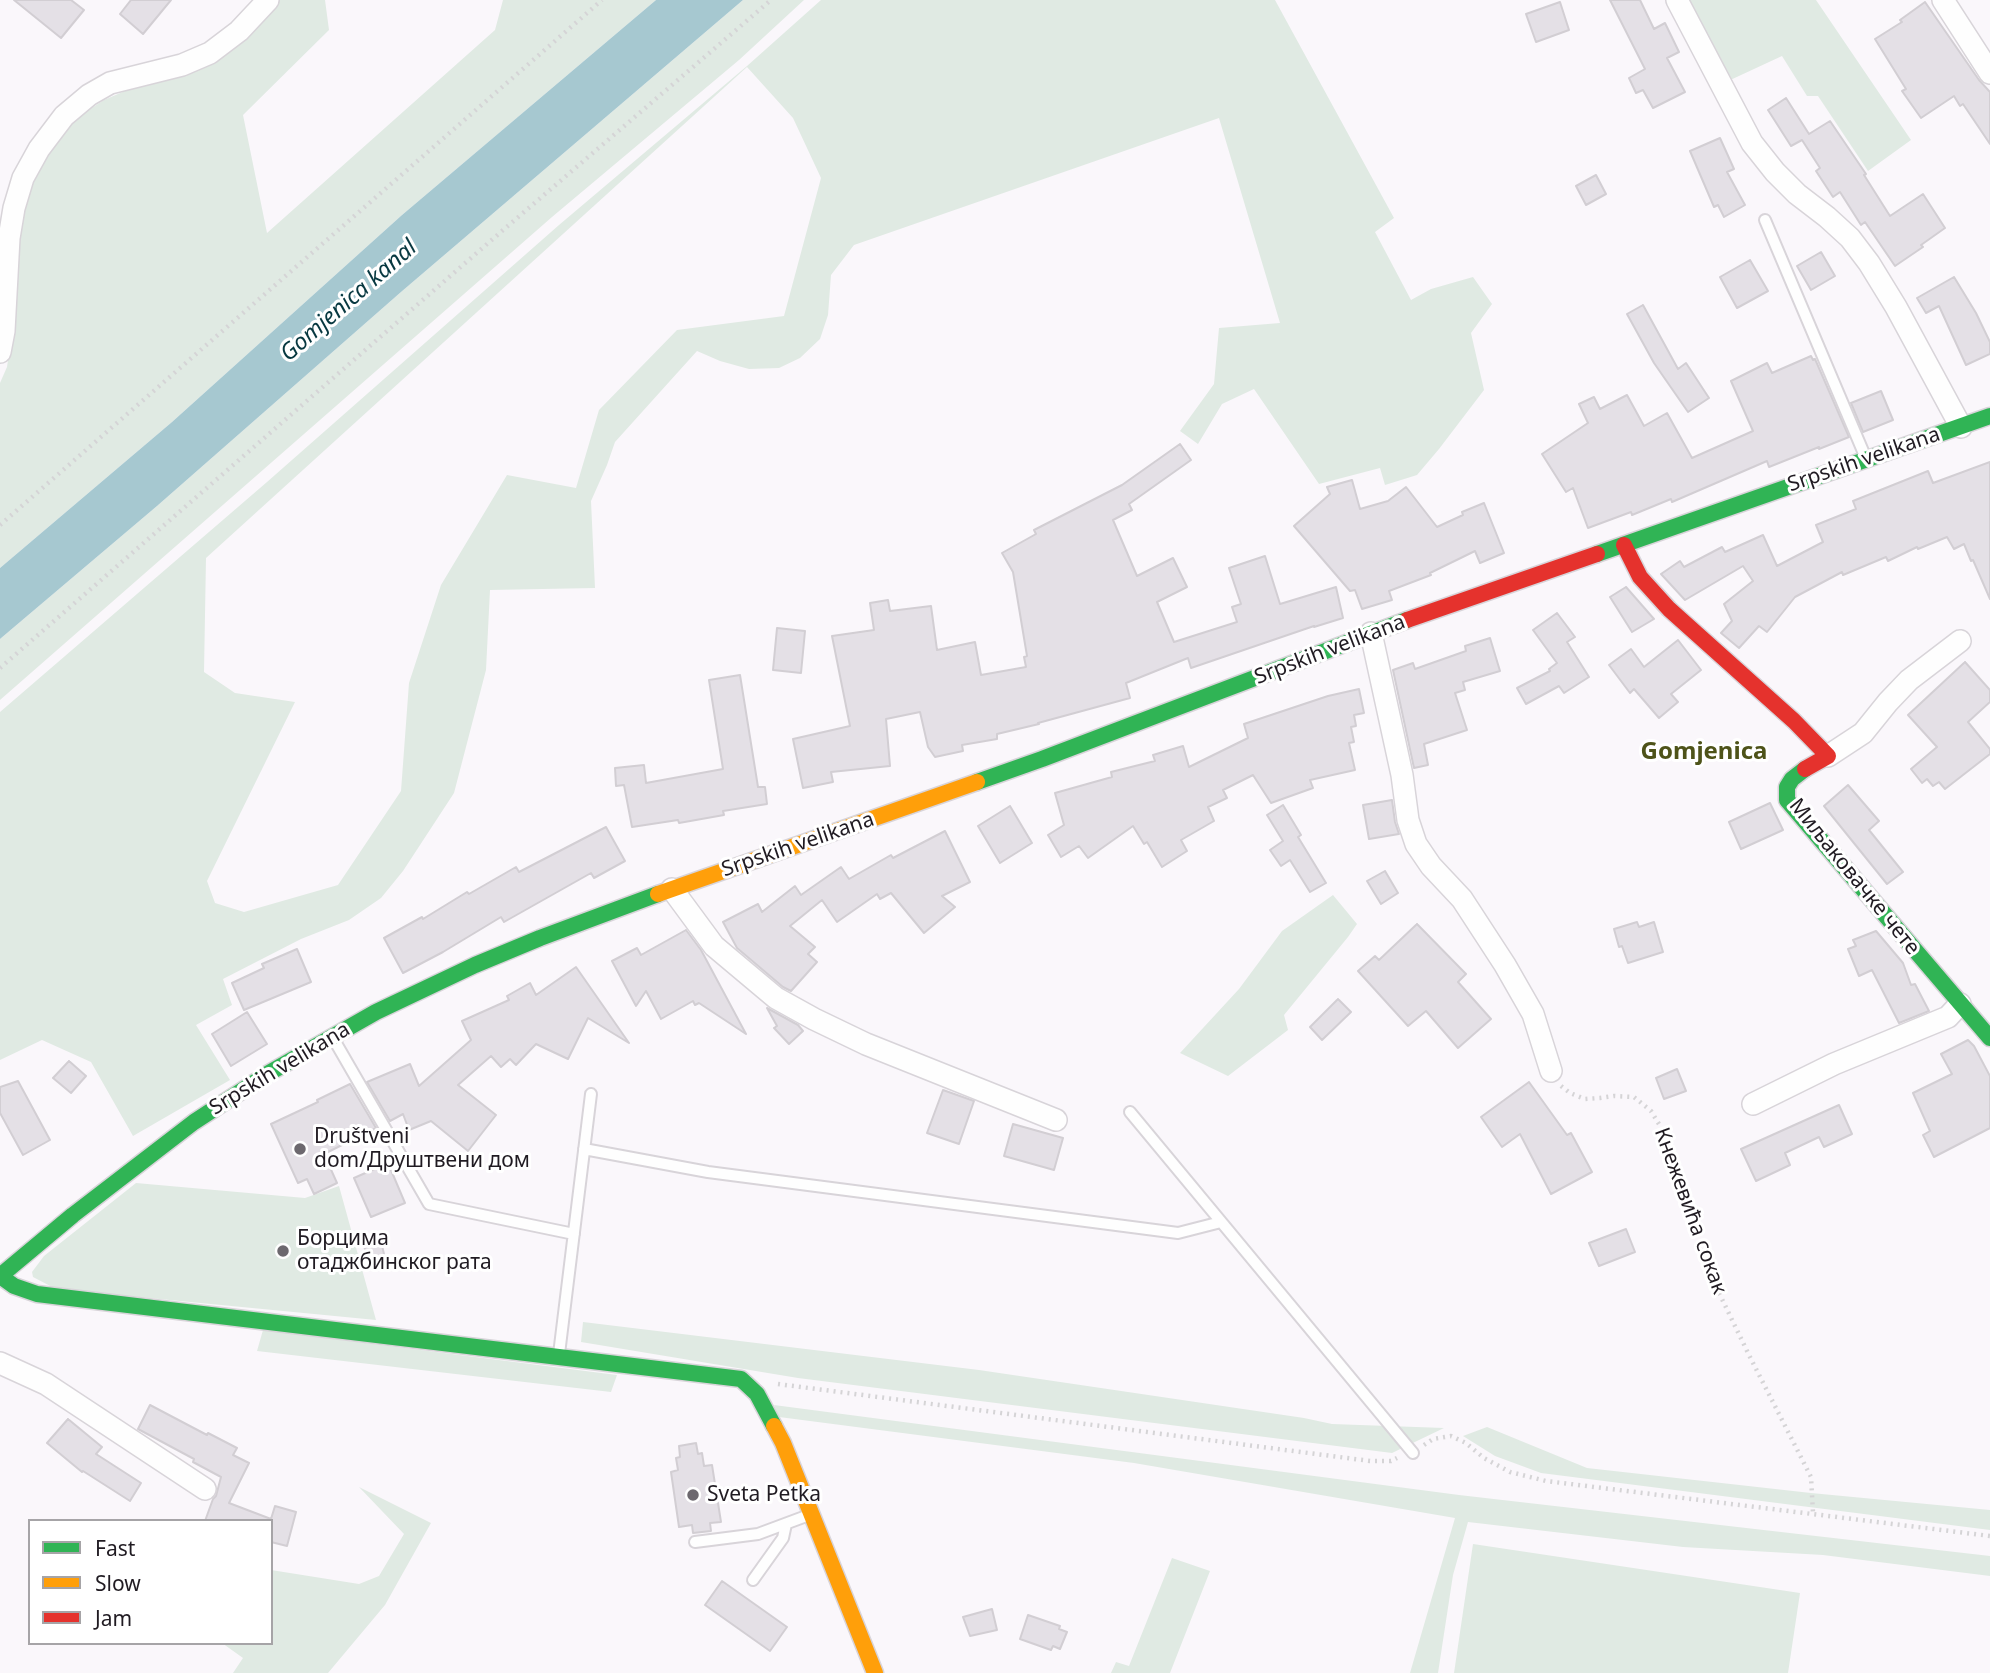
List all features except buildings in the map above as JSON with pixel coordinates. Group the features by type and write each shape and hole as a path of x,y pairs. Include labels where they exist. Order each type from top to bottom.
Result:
{"main road":[{"name":"Srpskih velikana","path":"0,1276 73,1215 194,1122 332,1036 475,965 672,889 1042,760 1371,633 1990,416"},
{"path":"1624,545 1640,577 1670,609 1774,702 1828,756"},
{"name":"Миљаковачке чете","path":"1828,756 1792,779 1787,787 1787,800 1990,1038"},
{"path":"0,1276 14,1286 37,1294 741,1379 757,1394 783,1443 875,1673"}],"street":[{"path":"0,352 14,208 23,178 38,149 64,116 89,95 110,83 182,65 210,53 239,31 268,0"},
{"path":"1677,0 1752,143 1797,194 1850,238 1869,263 1961,427"},
{"path":"1943,0 1990,73"},
{"path":"1371,633 1402,775 1408,820 1416,844 1431,866 1462,899 1505,965 1532,1014 1551,1071"},
{"name":"Миљаковачке чете","path":"1828,756 1863,733 1909,680 1960,641"},
{"path":"672,889 714,946 776,998 866,1044 1056,1120"},
{"path":"1754,1104 1834,1064 1948,1017 1960,1004"},
{"path":"0,1363 46,1384 205,1489"}],"lane":[{"path":"1765,220 1866,459"},
{"path":"332,1036 429,1204 574,1234"},
{"path":"559,1357 591,1094"},
{"path":"1130,1112 1413,1453"},
{"path":"584,1149 708,1172 1178,1233 1221,1222"},
{"path":"695,1542 758,1534 811,1514"},
{"path":"753,1580 783,1538 786,1524"}],"path":[{"path":"0,525 602,0"},
{"path":"0,668 771,0"},
{"name":"Кнежевића сокак","path":"1551,1071 1558,1084 1585,1099 1634,1097 1651,1111 1662,1129 1677,1183 1706,1266 1811,1477 1813,1513"},
{"path":"741,1379 1370,1461 1391,1461 1413,1453 1433,1439 1451,1436 1510,1472 1546,1482 1990,1536"}],"shaded area":[{"path":"277,0 325,0 329,30 243,115 267,233 495,30 503,0 656,0 402,215 172,422 0,568 0,383 7,367 18,271 17,236 29,184 73,120 104,100 132,88 168,79"},
{"path":"743,0 804,0 739,60 552,217 0,700 0,639"},
{"path":"821,0 1275,0 1394,218 1375,232 1411,300 1431,289 1473,277 1492,304 1471,333 1484,390 1417,475 1385,485 1380,468 1319,484 1254,389 1222,404 1198,444 1180,431 1214,384 1219,328 1280,323 1219,118 854,245 831,275 828,315 820,339 800,358 779,368 749,369 697,351 615,442 591,501 595,588 490,590 486,670 454,793 403,871 381,898 349,920 301,939 223,979 232,1005 196,1025 230,1080 133,1136 91,1062 42,1040 0,1060 0,712 559,225","holes":["747,67 793,118 821,178 784,316 677,330 599,410 576,488 507,475 441,585 409,683 401,791 338,885 244,912 215,903 207,881 295,702 235,693 204,672 206,558"]},
{"path":"1683,0 1816,0 1911,140 1868,171 1818,96 1807,96 1782,56 1726,82"},
{"path":"1333,895 1357,924 1284,1015 1288,1030 1228,1076 1180,1053 1239,989 1282,931"},
{"path":"136,1183 305,1198 339,1186 376,1320 56,1289 33,1277 32,1272 44,1256"},
{"path":"583,1322 979,1370 1332,1424 1444,1428 1392,1453 798,1378 581,1342"},
{"path":"263,1330 617,1375 611,1392 257,1351"},
{"path":"774,1405 1459,1495 1990,1556 1990,1576 1823,1555 1683,1547 1468,1522 1453,1575 1438,1673 1410,1673 1455,1518 1134,1463 779,1417"},
{"path":"1487,1427 1587,1468 1990,1510 1990,1530 1541,1473 1495,1456 1463,1436"},
{"path":"359,1487 431,1523 385,1605 328,1673 233,1673 243,1658 225,1645 273,1645 273,1570 359,1584 379,1576 404,1534"},
{"path":"1473,1544 1800,1593 1788,1673 1454,1673"},
{"path":"1172,1558 1210,1571 1170,1673 1111,1673 1116,1662 1129,1666"}],"water":[{"name":"Gomjenica kanal","path":"656,0 743,0 0,639 0,568 172,422 402,215"}],"traffic: fast":[{"path":"1597,554 1990,416"},
{"path":"977,782 1407,620"},
{"path":"1805,769 1792,779 1787,787 1787,800 1990,1038"},
{"path":"0,1276 73,1215 194,1122 269,1073 376,1012 475,965 658,894"},
{"path":"0,1276 14,1286 37,1294 741,1379 757,1394 774,1426"}],"traffic: slow":[{"path":"658,894 977,782"},
{"path":"774,1426 875,1673"}],"traffic: jam":[{"path":"1624,545 1640,577 1669,609 1794,721 1828,756 1805,769"},
{"path":"1407,620 1597,554"}],"place":[{"name":"Društveni dom/Друштвени дом","path":"300,1149"},
{"name":"Борцима отаджбинског рата","path":"283,1251"},
{"name":"Sveta Petka","path":"693,1495"}],"district":[{"name":"Gomjenica","path":"1704,752"}]}
